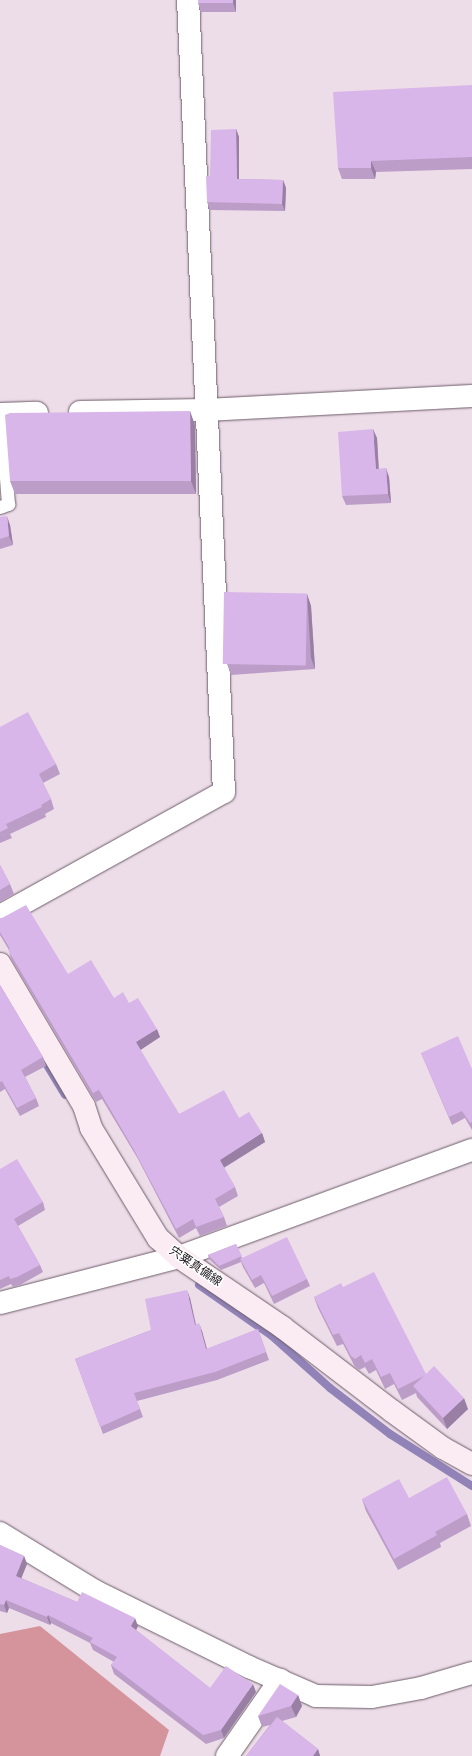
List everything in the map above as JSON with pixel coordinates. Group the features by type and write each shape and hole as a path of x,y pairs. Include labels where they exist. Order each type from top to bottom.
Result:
{"main road":[{"name":"宍粟真備線","path":"0,964 38,1025 84,1106 91,1128 158,1238 179,1257 288,1332 437,1443 472,1464"}],"street":[{"path":"0,916 224,792 188,0"},
{"path":"0,414 206,410 472,396"},
{"path":"0,1303 179,1257 472,1150"},
{"path":"0,1533 95,1591 316,1696 372,1697 421,1688 472,1673"},
{"path":"227,1756 280,1680"}],"lane":[{"path":"0,414 8,504 0,507"}],"shaded area":[{"path":"40,1626 169,1730 160,1756 0,1756 0,1634"}],"building":[{"path":"198,0 233,0 233,3 198,3"},
{"path":"472,85 472,157 371,161 371,168 338,168 333,92"},
{"path":"236,129 237,179 283,180 282,204 207,202 206,176 210,176 211,130"},
{"path":"190,411 191,481 10,481 5,415 10,413"},
{"path":"373,429 376,469 386,468 388,494 342,496 338,432"},
{"path":"7,516 9,536 0,539 0,517"},
{"path":"224,592 307,593 306,665 223,664"},
{"path":"28,712 56,764 39,774 51,799 41,805 42,807 6,824 8,828 0,832 0,727"},
{"path":"0,865 10,884 0,890"},
{"path":"26,905 68,974 91,960 114,998 123,992 129,1003 138,998 157,1029 136,1042 179,1114 224,1090 239,1118 249,1112 262,1133 220,1160 235,1187 215,1199 224,1217 196,1227 193,1219 176,1229 134,1150 99,1090 93,1093 8,950 10,949 0,932 0,918"},
{"path":"0,985 43,1057 21,1070 36,1098 17,1108 2,1081 0,1082"},
{"path":"458,1036 472,1069 472,1122 470,1123 462,1111 449,1117 421,1053"},
{"path":"17,1159 43,1202 14,1219 40,1265 17,1277 10,1279 9,1276 0,1280 0,1169"},
{"path":"287,1237 307,1279 272,1296 261,1275 252,1280 240,1259"},
{"path":"236,1244 242,1256 219,1266 208,1255"},
{"path":"374,1272 426,1374 434,1366 464,1398 443,1418 413,1386 424,1376 398,1389 390,1373 381,1377 372,1359 365,1363 361,1355 355,1359 351,1356 339,1333 333,1335 314,1297 341,1283 343,1287"},
{"path":"187,1290 195,1325 199,1323 206,1349 258,1329 266,1352 215,1372 134,1393 140,1409 100,1427 75,1359 151,1330 145,1299"},
{"path":"447,1477 467,1514 435,1532 437,1535 394,1559 362,1499 399,1479 409,1498"},
{"path":"0,1545 24,1556 16,1576 77,1602 82,1592 135,1618 131,1626 210,1688 226,1666 253,1684 221,1730 203,1735 111,1665 117,1657 90,1642 93,1638 48,1615 47,1617 6,1600 4,1605 0,1604"},
{"path":"280,1684 298,1695 291,1706 258,1716"},
{"path":"277,1717 318,1749 313,1756 246,1756"}],"waterway":[{"path":"39,1052 65,1095"},
{"path":"199,1285 272,1336 330,1388 390,1434 472,1486"}]}
